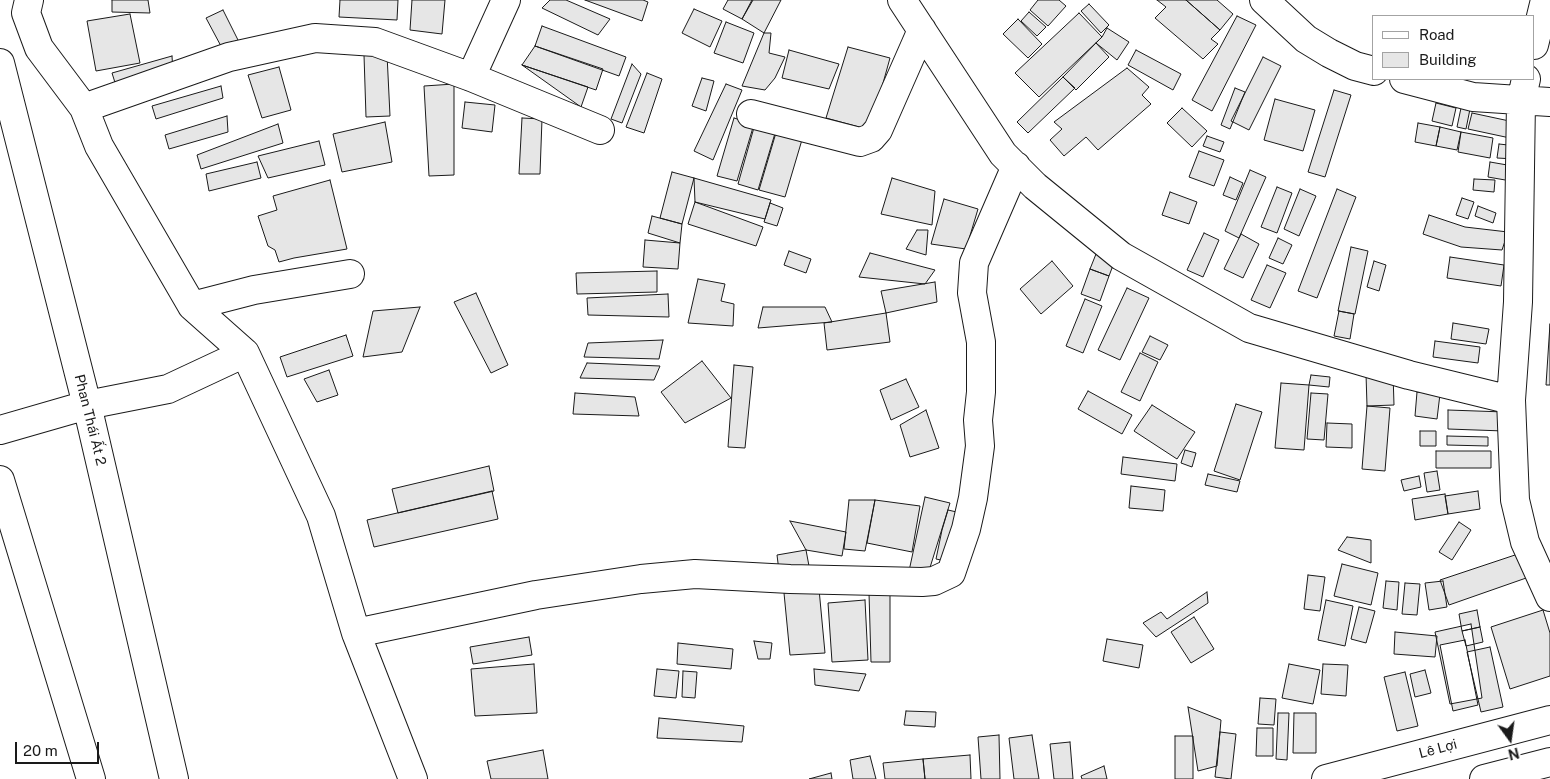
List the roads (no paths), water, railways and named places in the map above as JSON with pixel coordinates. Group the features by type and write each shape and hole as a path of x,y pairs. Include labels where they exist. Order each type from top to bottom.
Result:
{"street":[{"path":"29,0 26,13 39,48 84,108 99,146 192,306 245,353 321,516 356,633 413,779"},
{"path":"471,77 506,0"},
{"path":"902,0 1002,154 1035,186 1121,256 1249,328 1409,376 1511,400"},
{"path":"1264,0 1306,39 1329,54 1355,66 1372,70"},
{"path":"1535,42 1545,0"},
{"path":"752,114 860,142 871,138 878,130 922,30"},
{"path":"84,108 229,57 315,38 375,42 471,77 600,130"},
{"name":"Phan Thái Ất 2","path":"0,63 87,405 174,779"},
{"path":"1408,80 1473,97 1523,90 1550,102"},
{"path":"1523,90 1518,302 1511,400 1514,500 1525,542 1550,597"},
{"path":"356,633 536,594 641,579 695,574 790,579 922,582 934,581 951,573 966,529 973,498 980,446 978,420 981,392 981,342 972,293 974,263 1016,166"},
{"path":"192,306 254,290 350,274"},
{"path":"0,430 87,405 168,389 245,353"},
{"path":"0,480 91,779"},
{"name":"Lê Lợi","path":"1326,779 1550,720"},
{"path":"1484,779 1550,762"}]}
